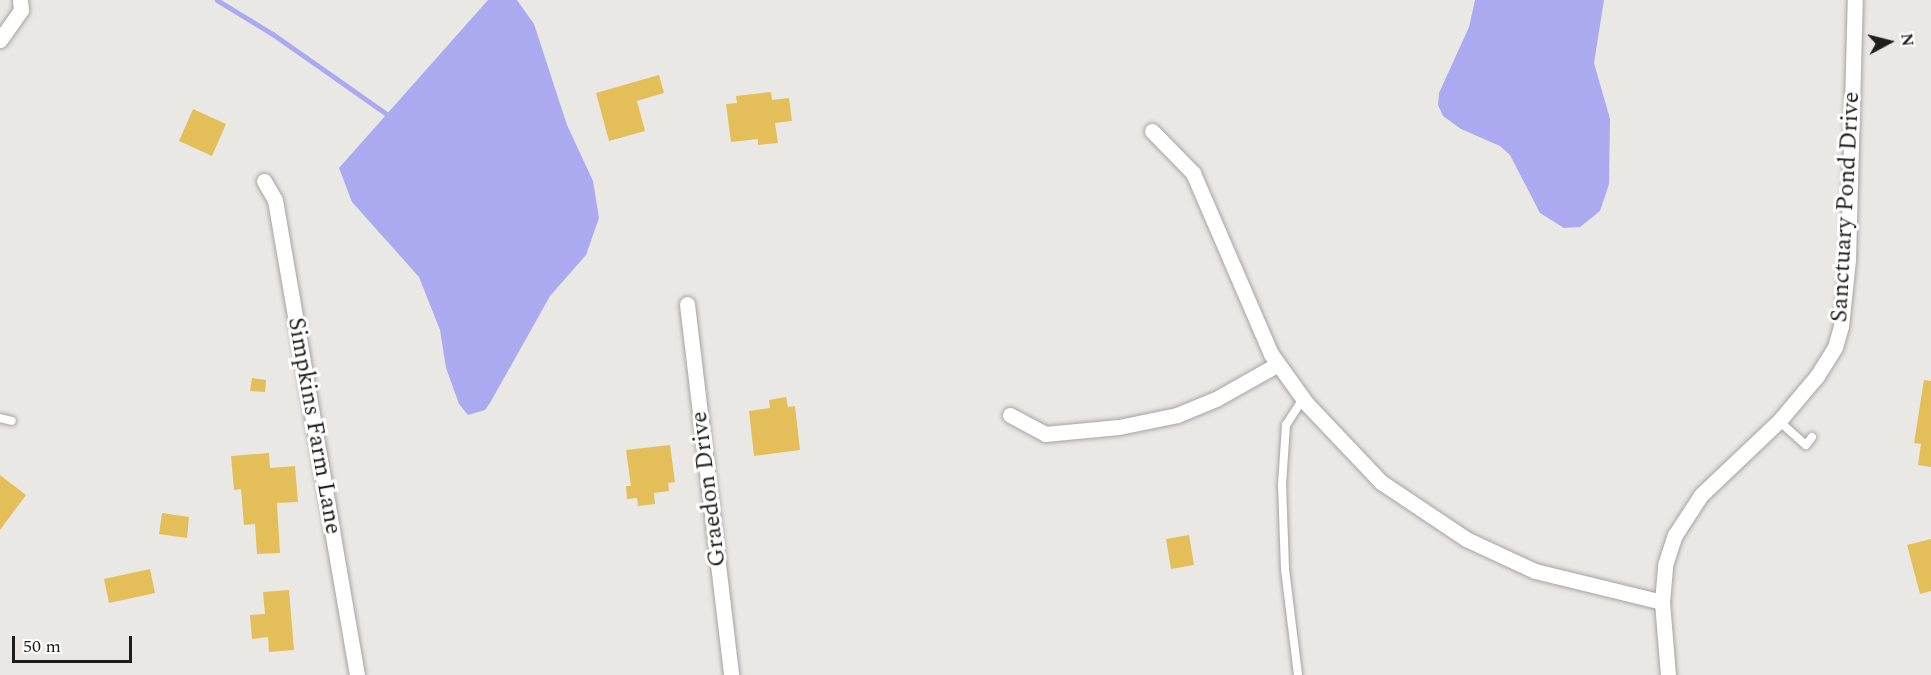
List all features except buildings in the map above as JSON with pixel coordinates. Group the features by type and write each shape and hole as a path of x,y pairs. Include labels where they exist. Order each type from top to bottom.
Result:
{"street":[{"path":"0,40 21,10 20,0"},
{"name":"Sanctuary Pond Drive","path":"1668,675 1662,602 1665,565 1675,535 1695,505 1779,421 1817,376 1835,347 1841,326 1848,259 1856,0"},
{"path":"1152,131 1193,173 1278,364 1303,399 1381,482 1466,539 1535,571 1662,602"},
{"name":"Simpkins Farm Lane","path":"264,181 275,200 357,675"},
{"name":"Graedon Drive","path":"687,304 731,675"},
{"path":"1010,415 1045,434 1119,427 1178,415 1216,399 1278,364"}],"lane":[{"path":"1298,675 1285,569 1282,485 1286,425 1303,399"},
{"path":"0,418 12,422"},
{"path":"1779,421 1806,445 1812,437"}],"water":[{"path":"488,0 517,0 534,24 567,125 593,181 599,218 586,255 550,296 490,403 485,410 468,415 459,404 446,368 440,330 419,277 352,202 339,168"},
{"path":"1475,0 1604,0 1594,63 1610,119 1609,184 1600,211 1580,227 1564,228 1540,213 1510,155 1500,146 1461,129 1443,116 1438,105 1439,93 1469,27"}],"waterway":[{"path":"217,0 273,34 391,117"}]}
